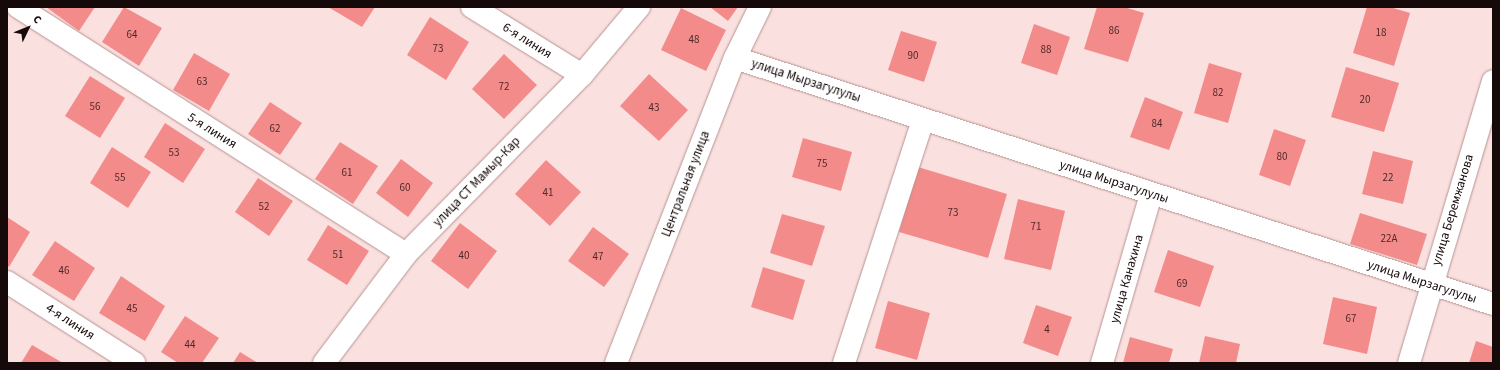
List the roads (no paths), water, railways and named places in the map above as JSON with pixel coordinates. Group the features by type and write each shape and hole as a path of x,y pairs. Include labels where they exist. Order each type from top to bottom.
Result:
{"street":[{"name":"5-я линия","path":"18,7 406,254"},
{"name":"6-я линия","path":"472,7 582,75"},
{"name":"улица СТ Мамыр-Кар","path":"324,363 406,254 582,75 639,7"},
{"name":"Центральная улица","path":"616,363 735,58 760,7"},
{"name":"улица Мырзагулулы","path":"735,58 1430,285 1493,304"},
{"name":"улица Беремжанова","path":"1409,363 1430,285 1493,81"},
{"path":"844,363 922,120"},
{"name":"улица Канахина","path":"1102,363 1151,194"},
{"name":"4-я линия","path":"7,282 134,363"}]}
